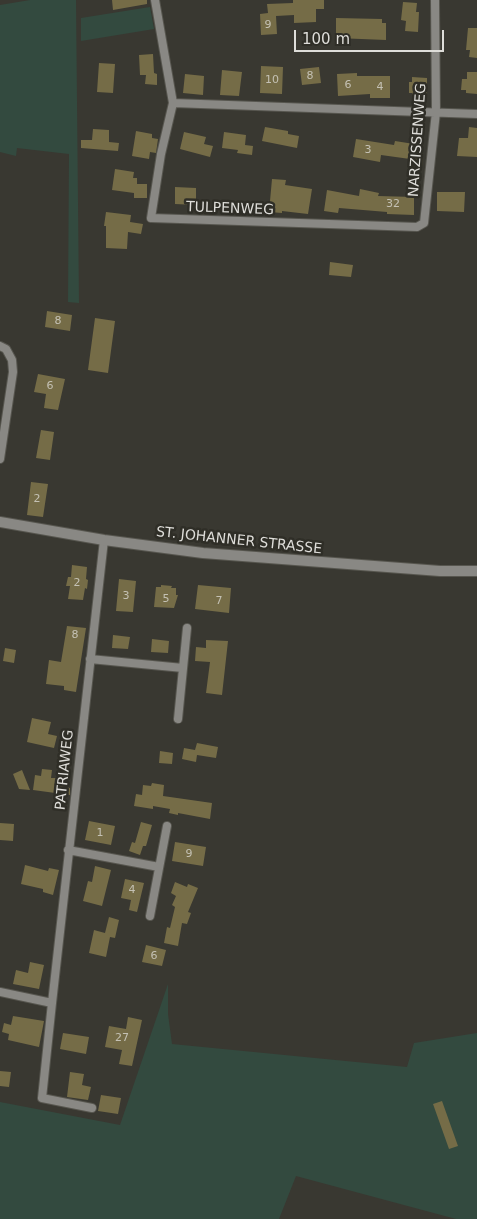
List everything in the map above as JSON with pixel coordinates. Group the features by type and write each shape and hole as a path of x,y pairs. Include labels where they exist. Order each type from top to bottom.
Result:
{"street":[{"name":"TULPENWEG","path":"155,0 173,103 161,154 151,218 417,227 424,223"},
{"name":"NARZISSENWEG","path":"424,223 436,112 435,0"},
{"path":"173,103 477,114"},
{"path":"0,459 13,372 12,360 3,348"},
{"name":"ST. JOHANNER STRASSE","path":"0,522 104,540 203,553 440,571 477,571"},
{"name":"PATRIAWEG","path":"92,1108 42,1098 68,850 104,540"},
{"path":"178,719 187,628"},
{"path":"90,659 183,668"},
{"path":"150,916 167,826"},
{"path":"68,850 159,867"},
{"path":"0,992 52,1003"}],"green space":[{"path":"30,0 76,0 79,303 68,302 69,154 17,148 16,156 0,152 0,5"},
{"path":"150,7 154,29 81,41 81,18"},
{"path":"168,984 168,1014 172,1044 407,1067 414,1043 477,1033 477,1219 456,1219 296,1176 279,1219 0,1219 0,1102 120,1125"}],"building":[{"path":"112,0 147,0 147,4 113,10"},
{"path":"293,0 324,0 324,9 316,9 316,22 294,23 294,15 276,16 277,34 261,35 260,14 268,13 267,4 293,3"},
{"path":"403,2 417,3 416,12 419,12 418,32 405,31 406,21 401,20"},
{"path":"336,18 382,19 382,23 386,23 386,40 336,38"},
{"path":"468,28 477,28 477,58 469,57 470,50 466,50"},
{"path":"153,54 157,85 145,84 146,75 140,75 139,55"},
{"path":"99,63 115,64 113,93 97,92"},
{"path":"261,66 283,67 282,94 260,93"},
{"path":"319,67 321,83 302,85 300,69"},
{"path":"222,70 242,72 239,96 220,95"},
{"path":"467,72 477,72 477,94 466,93 466,90 461,90 462,79 467,79"},
{"path":"357,73 357,76 390,76 390,98 370,98 370,94 338,96 337,74"},
{"path":"185,74 204,76 203,95 183,93"},
{"path":"412,77 427,78 427,95 412,95 412,93 409,93 409,82 412,82"},
{"path":"265,127 288,131 288,134 299,136 297,148 262,141"},
{"path":"469,127 477,128 477,157 457,156 459,138 468,138"},
{"path":"93,129 109,130 109,142 119,143 118,151 81,148 81,140 92,140"},
{"path":"136,131 152,134 152,138 158,139 156,153 150,152 149,159 132,156"},
{"path":"184,132 206,137 204,144 213,146 210,157 180,149"},
{"path":"224,132 246,135 245,145 253,146 252,155 237,153 238,150 222,148"},
{"path":"356,139 394,145 395,141 414,144 412,151 423,153 422,166 409,164 410,159 381,155 380,162 353,157"},
{"path":"115,169 134,172 133,178 137,178 137,184 147,184 147,198 134,198 134,193 112,190"},
{"path":"272,179 286,180 285,185 312,189 308,214 282,211 282,213 269,212"},
{"path":"175,187 196,188 196,205 175,204"},
{"path":"360,189 379,193 378,196 414,197 414,215 387,214 387,212 339,208 338,213 324,211 327,190 359,196"},
{"path":"437,192 465,192 464,212 437,211"},
{"path":"106,212 131,215 130,222 143,224 141,234 128,232 127,249 106,248 106,226 104,226"},
{"path":"330,262 353,265 351,277 329,275"},
{"path":"47,311 72,315 70,331 45,327"},
{"path":"95,318 115,321 108,373 88,370"},
{"path":"38,374 65,379 58,410 44,408 46,394 34,392"},
{"path":"41,430 54,432 50,460 36,458"},
{"path":"31,482 48,484 43,517 27,515"},
{"path":"72,565 87,567 87,589 85,588 83,600 68,599 70,586 66,586 68,577 71,577"},
{"path":"119,579 136,581 133,612 116,611"},
{"path":"161,585 176,588 176,595 178,595 174,608 154,607 156,587 161,587"},
{"path":"198,585 231,588 229,613 195,609"},
{"path":"67,626 86,628 76,692 64,690 64,686 46,684 49,660 61,662"},
{"path":"113,635 130,637 128,649 112,648"},
{"path":"152,639 169,641 168,653 151,652"},
{"path":"206,640 228,641 222,695 206,693 210,662 195,661 196,647 206,648"},
{"path":"5,648 16,650 14,663 3,661"},
{"path":"32,718 51,722 48,734 57,736 54,748 27,742"},
{"path":"197,743 218,747 216,758 197,755 196,762 182,759 184,748 195,750"},
{"path":"160,751 173,753 172,764 159,763"},
{"path":"42,769 52,770 51,778 56,778 55,785 70,788 70,795 33,790 35,775 41,776"},
{"path":"22,770 30,790 19,789 13,774"},
{"path":"152,783 164,785 163,796 212,803 210,819 169,813 170,809 153,806 153,809 134,806 136,794 142,795 143,785 151,786"},
{"path":"89,821 115,826 111,845 85,840"},
{"path":"141,822 152,825 146,846 143,846 140,855 129,851 132,842 135,843"},
{"path":"0,823 14,824 13,841 0,840"},
{"path":"175,842 206,847 203,866 172,861"},
{"path":"25,865 48,871 49,868 59,870 53,895 43,892 43,889 21,884"},
{"path":"95,866 111,870 102,906 83,901 88,881 92,882"},
{"path":"125,879 144,883 137,912 129,910 131,900 121,898"},
{"path":"175,882 187,887 188,884 198,888 188,912 191,913 187,924 182,923 178,946 164,943 167,927 170,928 175,907 172,905 176,896 171,893"},
{"path":"109,917 119,920 115,938 110,937 106,957 89,953 94,930 105,933"},
{"path":"146,945 166,950 162,966 142,962"},
{"path":"30,962 44,965 39,989 13,984 16,970 28,973"},
{"path":"13,1016 44,1021 39,1047 8,1040 9,1034 2,1032 4,1023 11,1025"},
{"path":"128,1017 142,1020 132,1066 119,1064 122,1050 105,1047 109,1026 126,1029"},
{"path":"63,1033 89,1037 86,1054 60,1049"},
{"path":"0,1071 11,1072 9,1087 0,1086"},
{"path":"70,1072 84,1074 82,1085 91,1087 88,1100 67,1097"},
{"path":"101,1095 121,1098 118,1114 98,1111"},
{"path":"442,1101 458,1146 449,1149 433,1104"}]}
